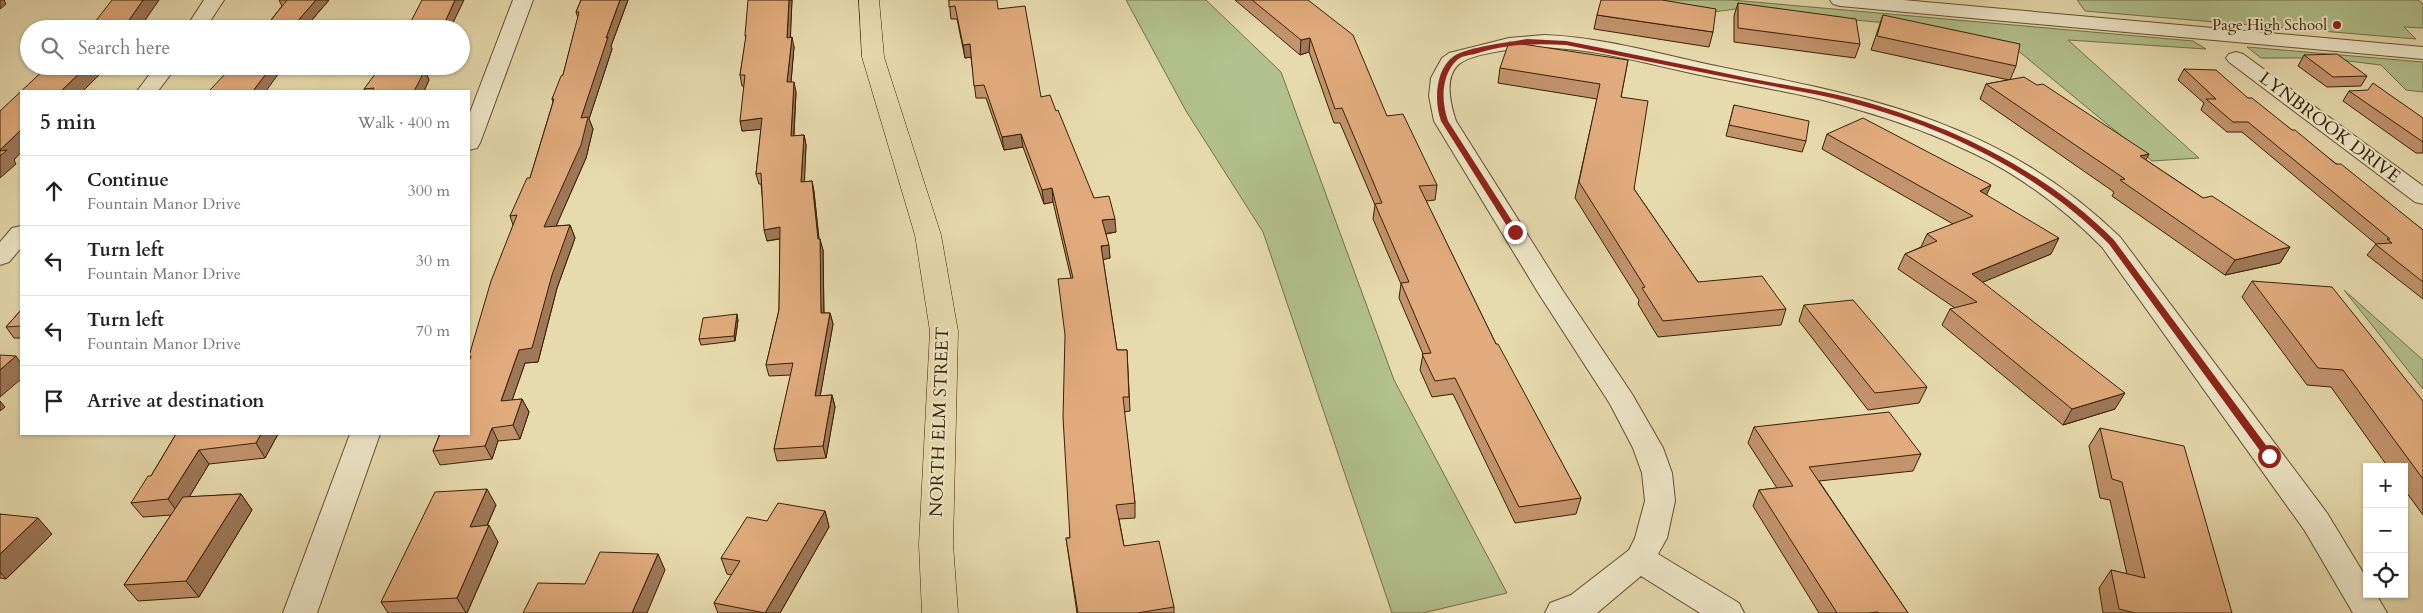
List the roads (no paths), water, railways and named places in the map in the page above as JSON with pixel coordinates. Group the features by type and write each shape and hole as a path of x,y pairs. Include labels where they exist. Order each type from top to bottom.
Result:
{"main road":[{"name":"NORTH ELM STREET","path":"869,0 873,57 928,235 944,331 936,544 940,613"}],"street":[{"path":"201,20 214,0"},
{"path":"470,140 523,0"},
{"path":"1840,0 2423,53"},
{"path":"1562,613 1582,605 1640,559 1651,538 1660,501 1657,473 1648,448 1614,388 1552,294 1445,121 1440,108 1442,77 1456,58 1492,46 1527,41 1566,43 1853,101 1964,140 2001,158 2030,176 2065,200 2111,242 2316,522 2370,613"},
{"name":"LYNBROOK DRIVE","path":"2236,58 2414,183 2423,198"},
{"path":"148,90 160,75"},
{"path":"0,257 20,234"},
{"path":"300,613 365,435"},
{"path":"1640,559 1727,613"}],"place":[{"name":"Page High School","path":"2337,25"}]}
